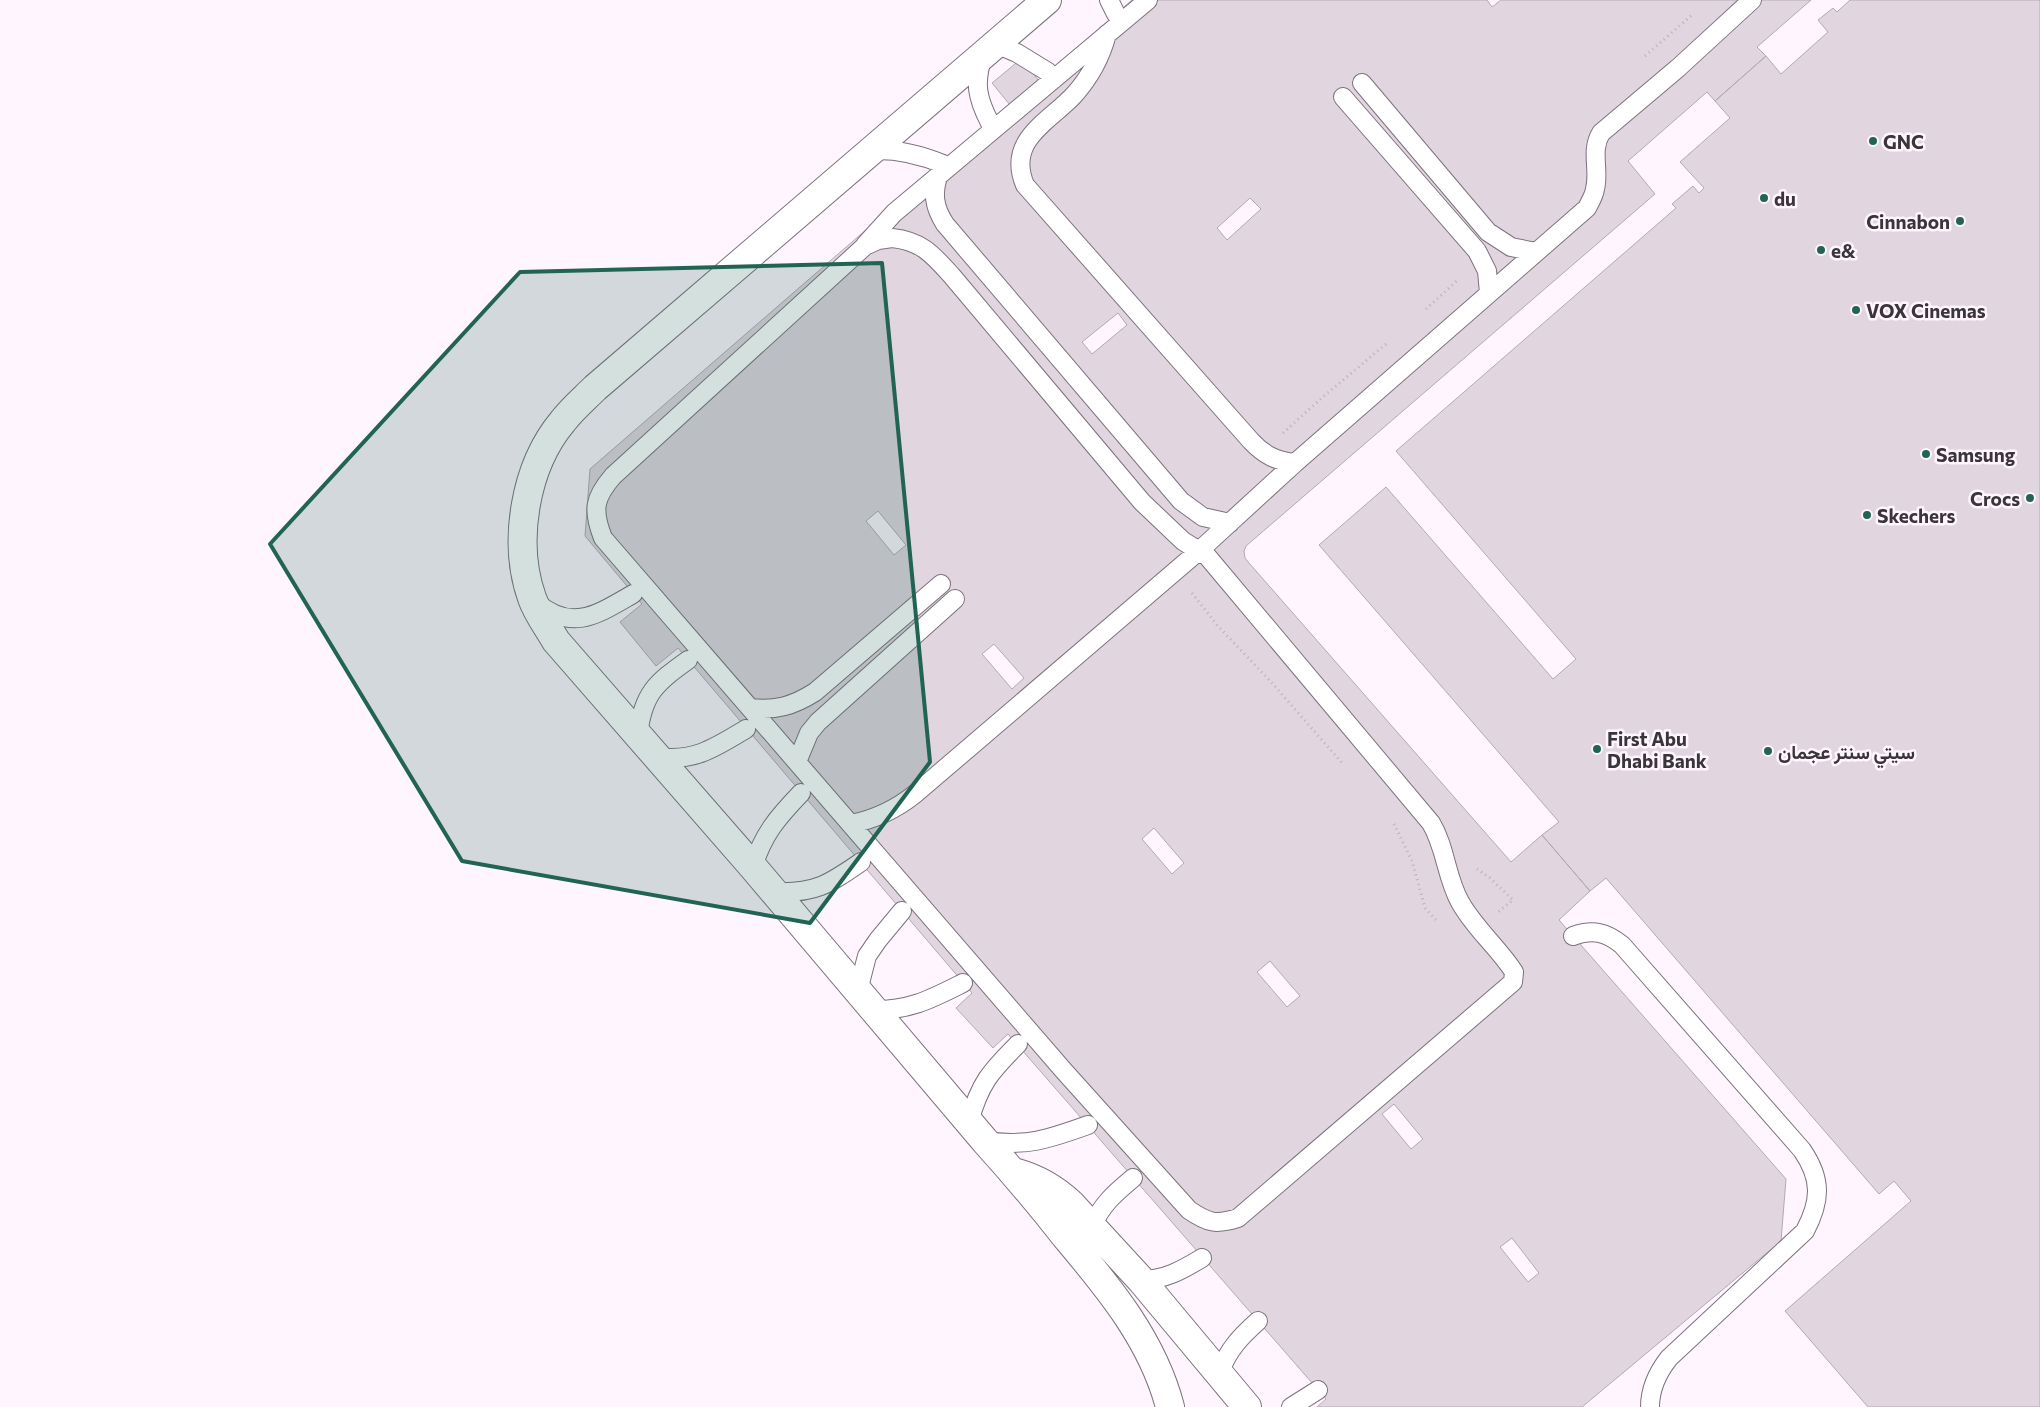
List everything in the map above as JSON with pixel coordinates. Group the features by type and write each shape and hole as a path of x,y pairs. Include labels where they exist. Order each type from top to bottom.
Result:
{"street":[{"path":"1047,0 595,388 562,421 538,461 524,506 522,552 532,598 556,641 753,867 1013,1172 1106,1285 1140,1335 1165,1388 1170,1407"},
{"path":"1013,1172 1037,1180 1059,1193 1141,1280 1247,1407"}],"lane":[{"path":"865,246 878,240 892,238 907,239 921,245 932,254 1142,502 1183,541 1207,556 1431,823 1438,838 1447,871 1460,901 1478,929 1511,967 1515,977 1513,982 1238,1218 1221,1223 1204,1220 1189,1210 1064,1071 603,538 596,522 596,504 602,489 613,476 865,246 883,223 941,169 1148,0"},
{"path":"851,824 868,821 885,814 908,800 1175,572 1295,462 1587,208 1595,188 1595,149 1601,133 1678,68 1752,0"},
{"path":"1107,34 1095,67 1085,82 1073,96 1030,135 1024,144 1019,164 1020,175 1031,194 1262,452 1283,462 1295,462"},
{"path":"990,123 982,107 977,90 978,72 989,50 1017,53 1048,72"},
{"path":"1362,83 1488,232 1511,247 1536,252"},
{"path":"1343,97 1477,251 1488,271 1489,293"},
{"path":"872,150 908,152 941,169"},
{"path":"941,169 935,187 934,200 938,213 945,224 1181,501 1191,510 1203,516 1230,523"},
{"path":"750,708 775,709 800,702 815,692 941,584"},
{"path":"532,598 545,609 561,617 578,619 595,615 633,594"},
{"path":"797,762 809,733 818,722 955,599"},
{"path":"638,734 640,715 648,697 660,680 688,660"},
{"path":"658,757 672,759 700,754 713,749 746,728"},
{"path":"753,867 758,849 767,832 778,817 801,793"},
{"path":"774,892 803,892 817,888 830,883 861,862"},
{"path":"902,911 867,956 866,1001 909,1008 963,983"},
{"path":"1573,936 1585,932 1599,931 1612,936 1622,945 1802,1150 1811,1162 1816,1176 1818,1190 1816,1205 1805,1231 1796,1242 1669,1358 1659,1371 1653,1387 1650,1407"},
{"path":"1018,1044 991,1070 981,1087 977,1132 1018,1144 1034,1143 1088,1125"},
{"path":"1092,1227 1102,1206 1132,1178"},
{"path":"1141,1280 1154,1280 1166,1277 1202,1258"},
{"path":"1219,1373 1230,1349 1258,1321"},
{"path":"1291,1407 1318,1390"}],"path":[{"path":"1645,56 1695,12"},
{"path":"1424,311 1458,280"},
{"path":"1262,452 1324,396 1389,342"},
{"path":"1175,572 1217,625 1272,683 1348,769"},
{"path":"1390,816 1412,861 1425,908 1443,926"}],"highlighted area":[{"path":"882,263 930,762 810,923 462,861 270,544 520,272"}],"building":[{"path":"1132,0 1487,0 1492,7 1501,0 1811,0 1757,47 1766,56 1715,101 1707,92 1628,161 1655,194 1246,546 1244,551 1245,558 1249,563 1511,862 1542,835 1590,891 1559,920 1786,1179 1781,1241 1582,1407 1317,1407 1326,1399 1008,1034 993,1048 956,1008 972,993 678,648 656,666 620,622 642,604 585,536 590,469 1010,105 992,83 1021,59 1039,81","holes":["1250,198 1261,209 1227,240 1217,228","1118,313 1127,325 1092,354 1082,342","878,511 906,545 894,555 866,521","994,644 1024,678 1012,689 982,654","1154,828 1184,863 1172,874 1142,839","1270,961 1300,996 1287,1007 1257,972","1394,1104 1423,1139 1411,1149 1382,1114","1512,1238 1539,1273 1528,1282 1500,1247"]},
{"name":"سيتي سنتر عجمان","path":"1850,0 2040,0 2040,1407 1868,1407 1785,1311 1911,1201 1894,1181 1879,1194 1606,878 1590,891 1542,835 1559,822 1319,545 1386,487 1553,679 1576,659 1396,451 1676,208 1672,204 1693,186 1699,193 1704,188 1680,162 1730,118 1715,101 1766,56 1781,74 1828,32 1818,20 1833,8 1837,12"}],"place":[{"name":"GNC","path":"1873,141"},
{"name":"du","path":"1764,198"},
{"name":"Cinnabon","path":"1960,221"},
{"name":"e&","path":"1821,250"},
{"name":"VOX Cinemas","path":"1856,310"},
{"name":"Samsung","path":"1926,454"},
{"name":"Crocs","path":"2030,498"},
{"name":"Skechers","path":"1867,515"},
{"name":"First Abu Dhabi Bank","path":"1597,749"},
{"name":"سيتي سنتر عجمان","path":"1768,751"}]}
